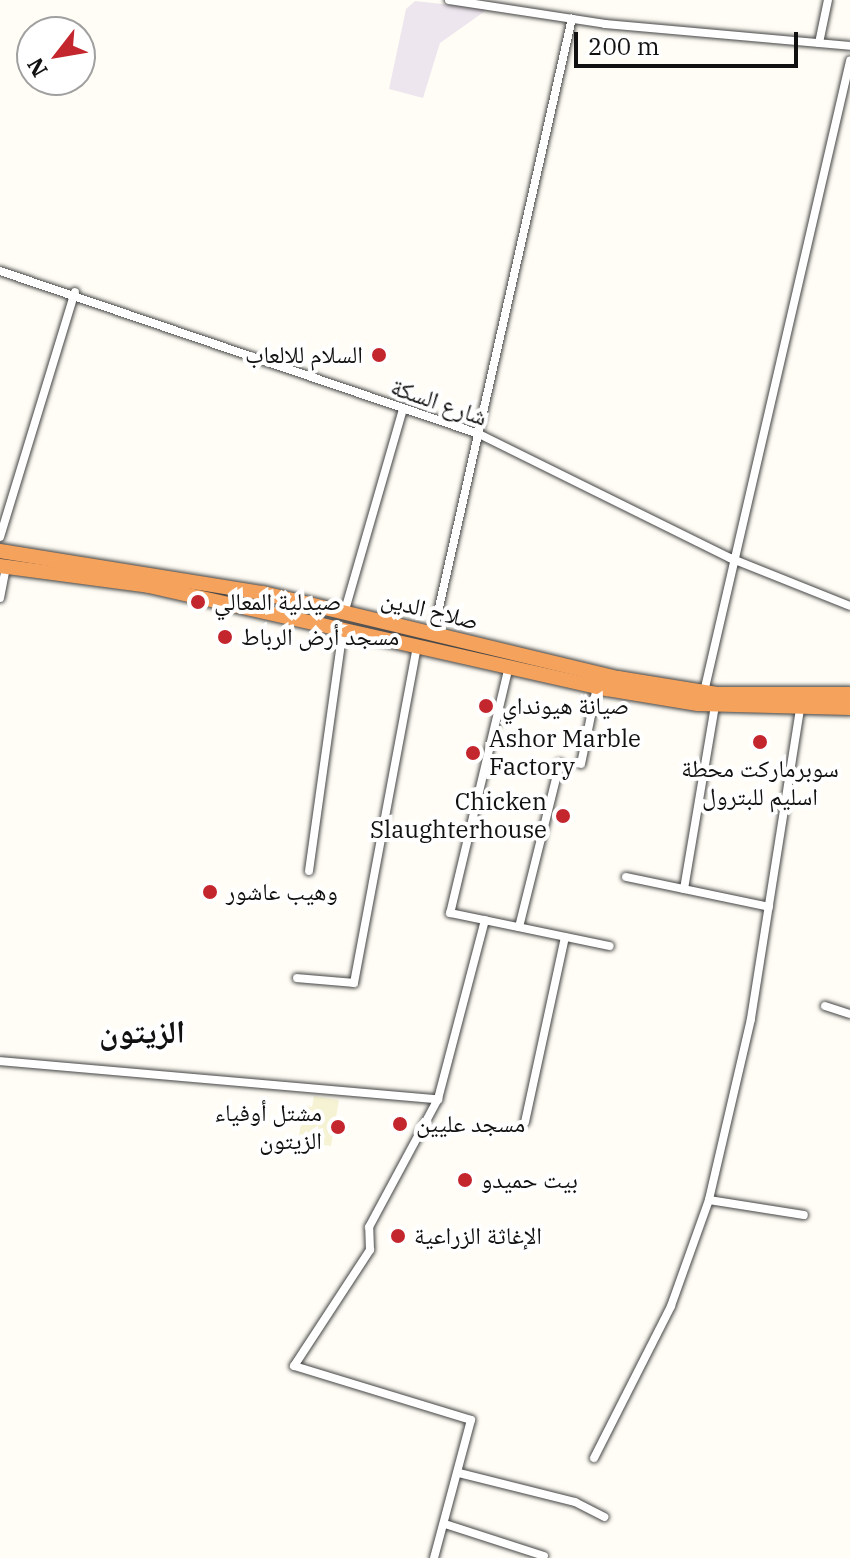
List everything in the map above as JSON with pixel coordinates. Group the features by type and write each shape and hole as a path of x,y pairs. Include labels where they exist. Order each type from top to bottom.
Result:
{"highway":[{"name":"صلاح الدين","path":"0,551 345,610 433,634 704,692 850,694"},
{"name":"صلاح الدين","path":"3,566 149,586 343,627 597,687 715,705 850,708"}],"street":[{"path":"449,0 572,18 850,46"},
{"path":"819,43 828,0"},
{"path":"433,634 572,18"},
{"path":"704,692 730,558 850,61"},
{"name":"شارع السكة","path":"0,271 75,292 402,412 479,434 730,558 850,606"},
{"path":"0,537 75,292"},
{"path":"345,610 402,412"},
{"path":"0,598 3,566"},
{"path":"309,871 343,627"},
{"path":"297,978 354,983 417,644"},
{"path":"509,666 450,913 610,946"},
{"path":"581,764 597,687"},
{"path":"684,889 715,705"},
{"path":"594,1458 671,1306 709,1200 769,907 800,709"},
{"path":"519,927 560,763"},
{"path":"626,877 769,907"},
{"path":"434,1558 471,1420 294,1366 370,1250 369,1227 438,1099 485,920"},
{"path":"525,1122 565,937"},
{"path":"825,1006 850,1014"},
{"path":"0,1061 438,1099"},
{"path":"709,1200 804,1215"},
{"path":"459,1473 575,1502 604,1517"},
{"path":"445,1524 544,1556"}],"shaded area":[{"path":"415,1 488,9 440,43 423,98 389,89 406,9"},
{"name":"مشتل أوفياء الزيتون","path":"314,1096 339,1100 331,1146 298,1141 304,1106 312,1107"}],"place":[{"name":"السلام للالعاب","path":"379,355"},
{"name":"صيدلية المعالي","path":"198,602"},
{"name":"مسجد أرض الرباط","path":"225,637"},
{"name":"صيانة هيونداي","path":"486,706"},
{"name":"سوبرماركت محطة اسليم للبترول","path":"760,742"},
{"name":"Ashor Marble Factory","path":"473,753"},
{"name":"Chicken Slaughterhouse","path":"563,816"},
{"name":"وهيب عاشور","path":"210,892"},
{"name":"مسجد عليين","path":"400,1124"},
{"name":"مشتل أوفياء الزيتون","path":"338,1127"},
{"name":"بيت حميدو","path":"465,1180"},
{"name":"الإغاثة الزراعية","path":"398,1236"}],"district":[{"name":"الزيتون","path":"142,1031"}]}
